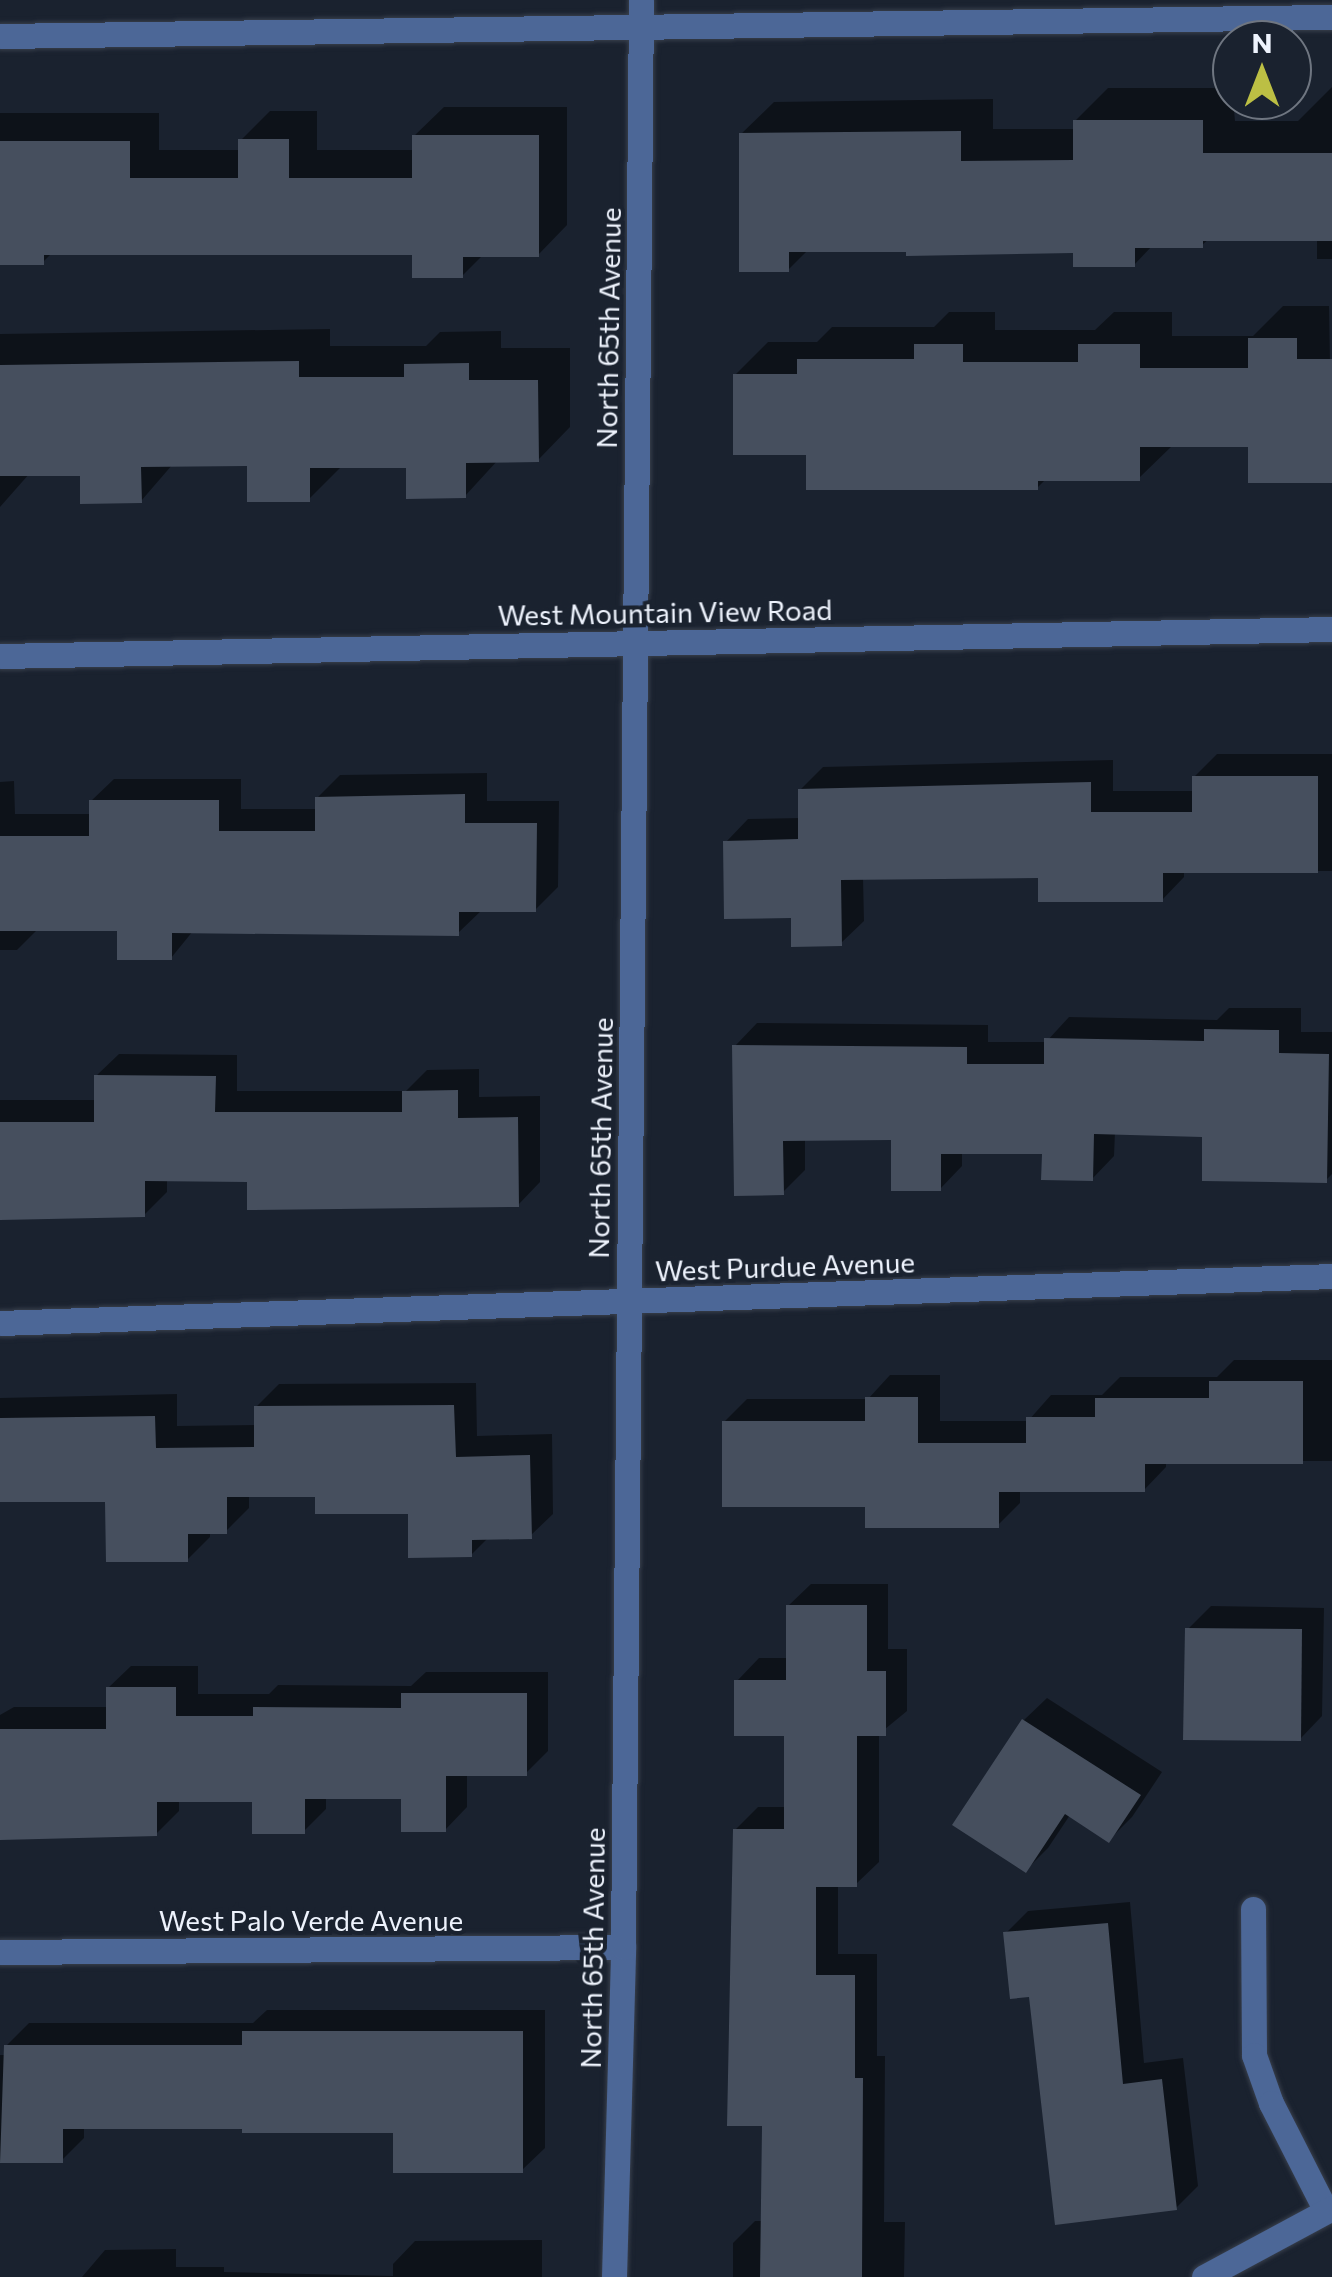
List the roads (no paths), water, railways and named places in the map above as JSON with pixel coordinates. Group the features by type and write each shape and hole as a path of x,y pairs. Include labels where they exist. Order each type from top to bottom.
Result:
{"street":[{"name":"North 65th Avenue","path":"614,2277 623,1947 641,0"},
{"path":"0,36 641,30 1332,17"},
{"name":"West Mountain View Road","path":"0,656 1332,629"},
{"name":"West Purdue Avenue","path":"0,1323 1332,1276"},
{"path":"1204,2277 1329,2210 1271,2103 1254,2055 1253,1908"},
{"name":"West Palo Verde Avenue","path":"0,1952 623,1947"}]}
